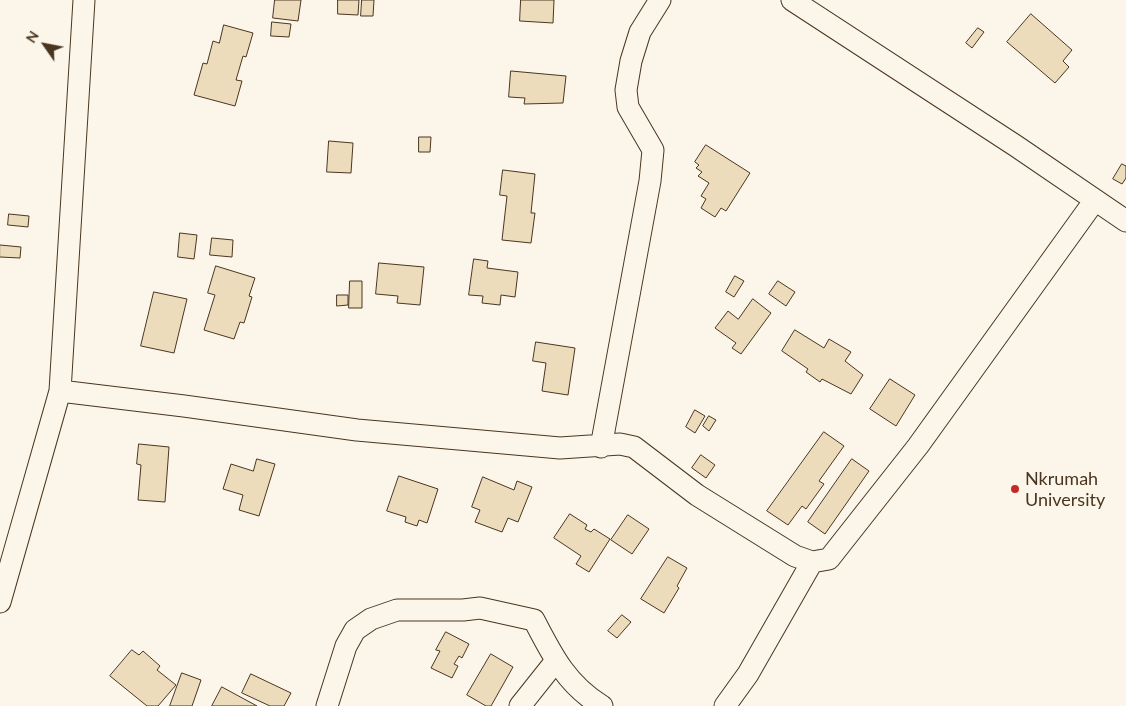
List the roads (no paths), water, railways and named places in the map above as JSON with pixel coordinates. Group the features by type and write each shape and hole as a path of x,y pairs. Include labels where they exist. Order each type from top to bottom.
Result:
{"street":[{"path":"0,602 60,391 84,0"},
{"path":"601,447 650,181 653,150 628,108 630,61 640,32 660,0"},
{"path":"792,0 1126,221"},
{"path":"60,391 357,430 560,448 601,447 620,444 634,447 697,495 795,556 812,562 829,559 941,416 1095,200"},
{"path":"725,706 748,674 812,562"},
{"path":"327,706 346,646 355,630 371,619 397,610 463,610 480,608 534,620 555,662 585,696 602,706"},
{"path":"520,706 555,662"}],"place":[{"name":"Nkrumah University","path":"1015,489"}]}
